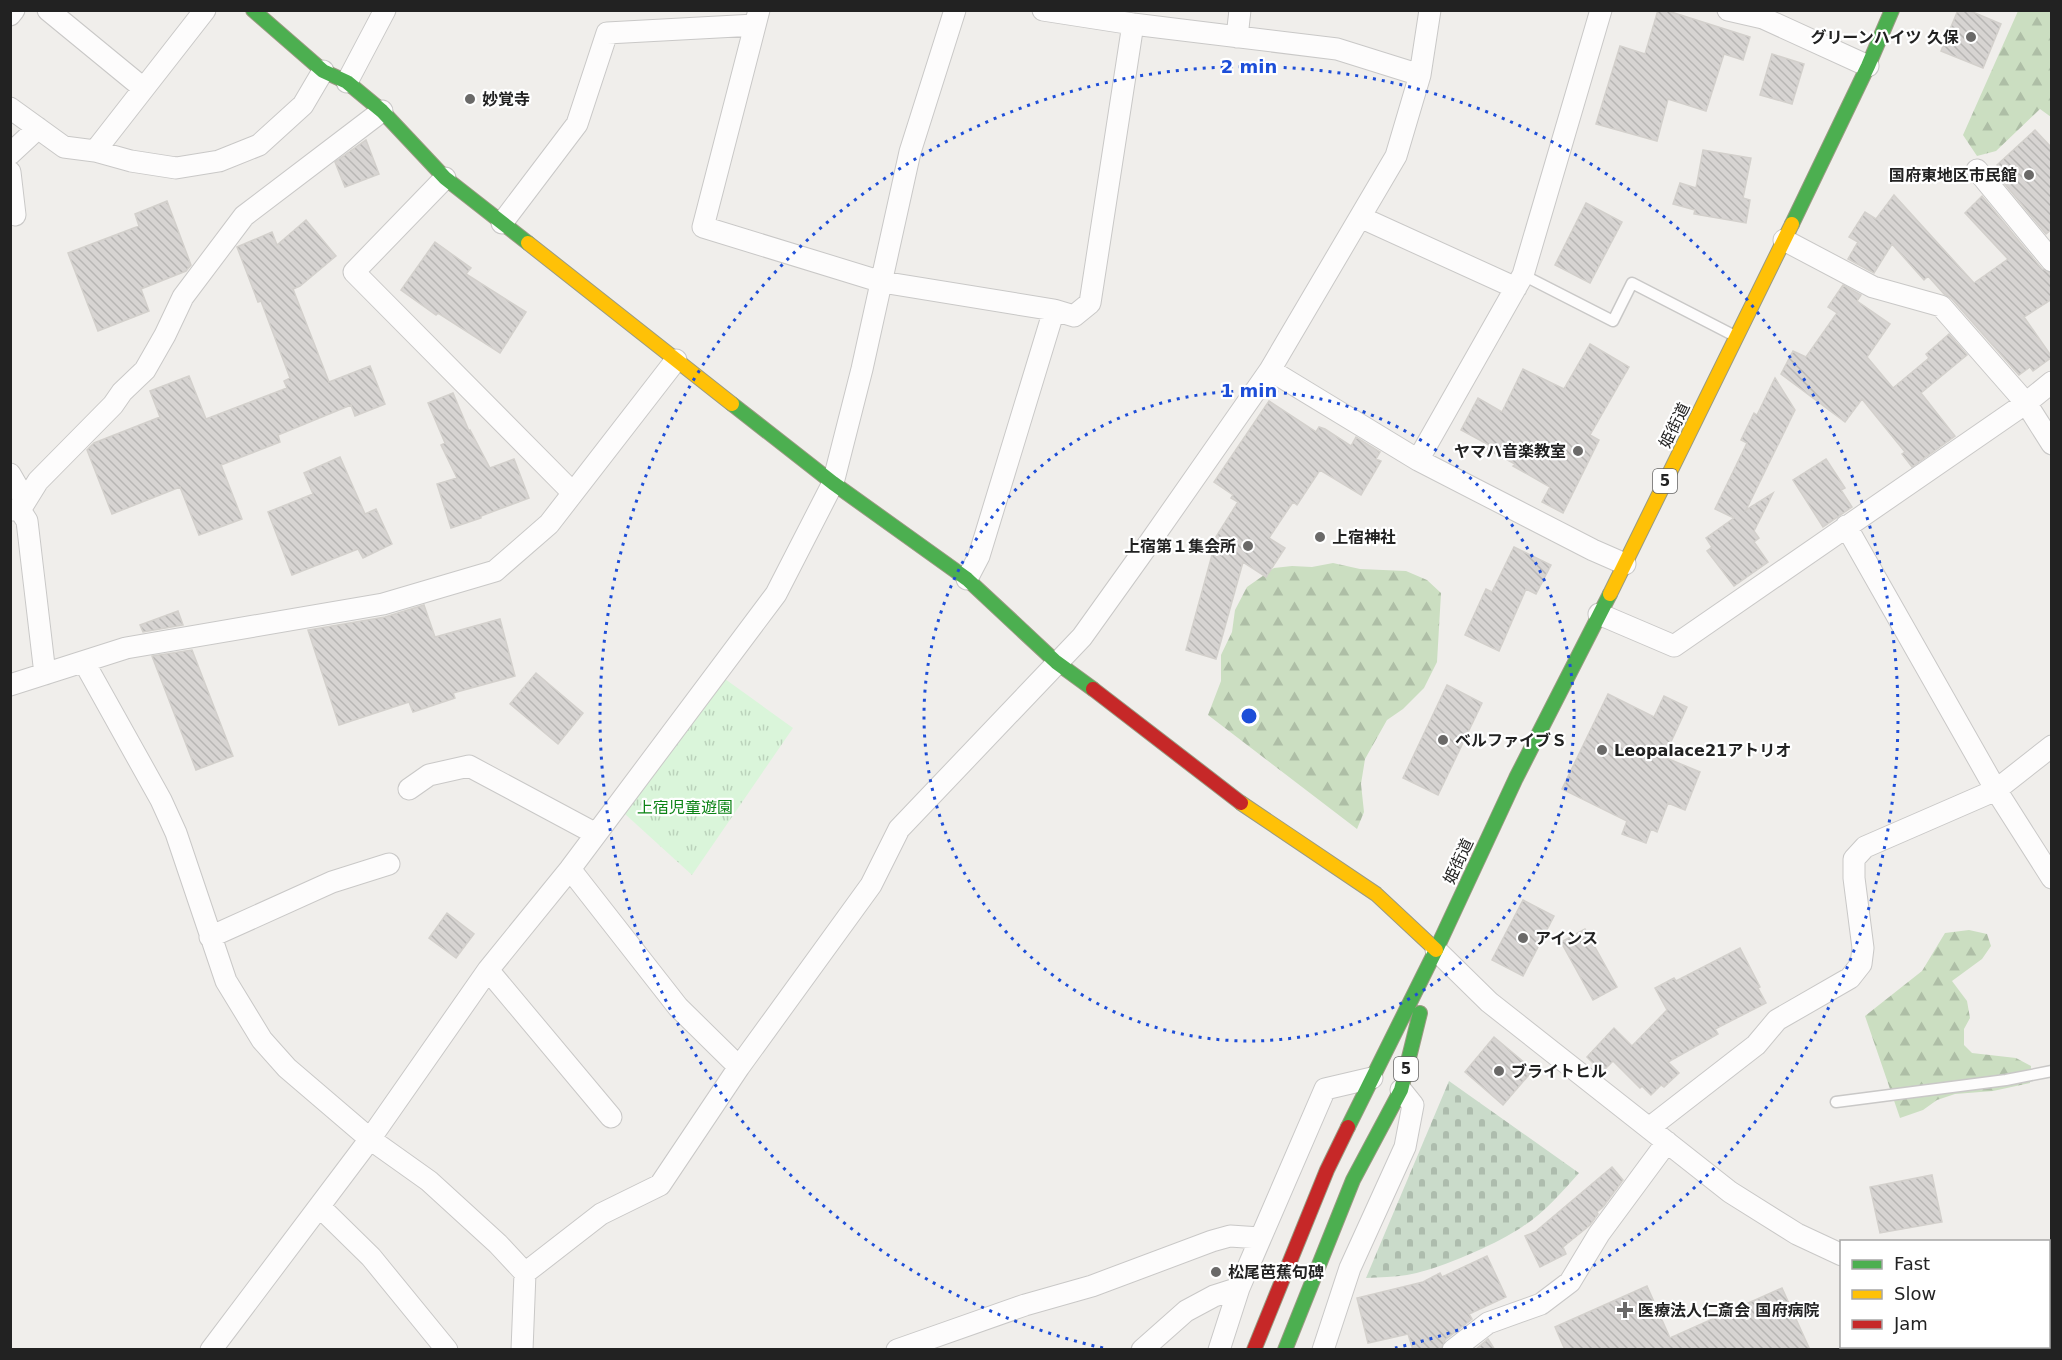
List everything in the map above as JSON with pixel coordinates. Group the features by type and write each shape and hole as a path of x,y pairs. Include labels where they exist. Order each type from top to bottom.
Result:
{"main road":[{"path":"253,10 323,71 347,82 382,111 445,178 832,483 967,579 1056,662 1250,810 1376,894 1436,950"},
{"name":"姫街道","path":"1254,1350 1328,1170 1436,950 1511,788 1625,564 1784,240 1868,66 1892,10"},
{"name":"姫街道","path":"1285,1350 1353,1180 1401,1090 1436,950"}],"street":[{"path":"10,15 14,10"},
{"path":"48,10 143,88"},
{"path":"95,151 205,10"},
{"path":"347,82 385,10"},
{"path":"211,1350 370,1139 488,970 570,869 776,594 832,483 862,369 910,152 955,10"},
{"path":"1043,10 1133,24 1337,49 1420,75"},
{"path":"1237,37 1240,10"},
{"path":"525,1273 601,1214 660,1185 739,1067 871,885 899,828 1089,628 1270,370 1396,156 1420,75 1430,10"},
{"path":"1418,460 1520,281 1601,10"},
{"path":"1728,10 1764,14 1868,66"},
{"path":"502,223 577,124 607,33 757,18 702,227 882,282 1054,310 1074,316 1090,303 1133,24"},
{"path":"10,108 64,147 176,168 219,161 259,145 303,105 323,71"},
{"path":"18,507 38,481 145,370 165,336 183,297 244,216 382,111"},
{"path":"10,154 38,128"},
{"path":"1977,170 2052,261"},
{"path":"10,172 15,215"},
{"path":"445,178 354,272 573,493"},
{"path":"1360,217 1520,281"},
{"path":"1784,240 1873,287 1941,306 2026,403 2052,444"},
{"path":"967,579 979,556 1054,310"},
{"path":"10,685 126,648 383,604 495,571 549,524 676,360"},
{"path":"1270,370 1418,460 1593,550 1625,564"},
{"path":"1599,614 1674,646 2026,403 2052,382"},
{"path":"10,474 18,507 27,521 45,674"},
{"path":"1846,526 1996,790 2052,878"},
{"path":"84,662 161,800 176,833 226,981 262,1040 287,1068 370,1139 429,1181 498,1244 525,1273 522,1350"},
{"path":"1649,1128 1756,1045 1777,1020 1850,978 1861,964 1863,948 1854,878 1854,859 1865,847 1996,790 2052,746"},
{"path":"410,789 429,775 469,765 596,834"},
{"path":"210,937 332,882 389,864"},
{"path":"570,869 678,1007 739,1067"},
{"path":"1436,950 1490,1002 1730,1192 1797,1234 1840,1255"},
{"path":"488,970 611,1117"},
{"path":"1219,1350 1239,1288 1325,1089 1372,1078"},
{"path":"1323,1350 1350,1268 1405,1147 1413,1106 1401,1090"},
{"path":"1453,1350 1488,1323 1541,1304 1570,1282 1599,1234 1667,1142"},
{"path":"320,1207 371,1257 447,1350"},
{"path":"897,1350 1025,1305 1092,1286 1212,1241 1230,1236 1260,1238"},
{"path":"1142,1350 1186,1311 1214,1296 1239,1288"}],"lane":[{"path":"1520,281 1612,321 1632,283 1736,336"},
{"path":"1836,1102 2051,1074"}],"green space":[{"path":"2018,11 2051,11 2051,117 2040,109 1996,151 1977,156 1963,135"},
{"path":"1333,563 1360,569 1406,571 1427,580 1441,593 1437,662 1424,688 1403,709 1387,720 1365,759 1361,784 1364,812 1357,829 1208,715 1221,681 1221,655 1232,632 1235,610 1247,587 1274,568 1312,567"},
{"name":"上宿児童遊園","path":"725,679 793,728 692,875 625,814"},
{"path":"1969,930 1987,934 1991,946 1982,959 1952,981 1967,1001 1970,1018 1964,1029 1964,1045 1972,1053 2016,1058 2031,1066 2030,1083 1993,1091 1955,1094 1937,1100 1923,1110 1900,1118 1865,1016 1922,971 1945,933"},
{"path":"1449,1081 1579,1173 1552,1202 1522,1227 1467,1256 1402,1276 1366,1278"}],"building":[{"path":"1658,10 1665,10 1750,37 1743,60 1724,54 1706,111 1668,99 1657,141 1596,124 1620,46 1645,54"},
{"name":"グリーンハイツ 久保","path":"1958,10 1968,10 2001,24 1983,68 1941,51"},
{"path":"1772,54 1804,64 1792,104 1760,95"},
{"name":"国府東地区市民館","path":"2035,130 2052,148 2052,229 2046,234 2000,178 2005,173 1997,165"},
{"path":"366,140 379,174 345,187 335,162"},
{"path":"1703,150 1751,158 1743,198 1750,200 1746,223 1694,214 1695,210 1673,204 1680,183 1696,188"},
{"path":"1894,195 1974,283 2008,259 1965,213 1982,196 2042,269 2052,273 2052,299 2024,317 2052,357 2033,371 2030,367 2019,375 1951,298 1944,294 1928,276 1924,280 1892,244 1874,273 1848,259 1858,242 1849,237 1865,212 1876,219"},
{"path":"167,201 191,265 186,271 141,289 149,311 98,331 68,253 139,226 135,214"},
{"path":"1586,203 1622,222 1590,283 1555,265"},
{"path":"306,220 336,256 300,286 293,289 329,382 370,366 385,404 355,416 351,405 278,435 280,442 221,465 242,519 199,535 180,487 112,514 87,450 94,443 160,417 150,391 189,376 206,419 287,388 284,381 290,378 261,301 258,302 237,247 272,232 277,245"},
{"path":"435,242 471,268 466,274 526,312 500,353 438,313 436,315 401,290"},
{"path":"1843,285 1861,295 1857,301 1890,324 1867,357 1893,388 1929,358 1926,354 1949,334 1967,355 1921,393 1955,436 1912,467 1902,454 1905,452 1862,399 1845,422 1781,374 1793,351 1806,357 1837,313 1828,307"},
{"path":"1590,344 1629,367 1590,435 1599,440 1563,513 1542,502 1550,487 1487,449 1489,445 1461,430 1478,398 1502,412 1523,369 1564,389"},
{"path":"1775,378 1795,410 1746,510 1773,493 1754,531 1759,538 1754,542 1768,562 1734,586 1707,551 1712,547 1706,538 1734,518 1715,509 1747,443 1741,440 1754,413 1757,415"},
{"path":"453,393 469,431 490,468 514,459 529,498 451,528 437,484 457,478 441,445 445,443 428,403"},
{"path":"1269,401 1316,432 1319,427 1325,429 1351,446 1356,437 1380,452 1376,459 1381,461 1361,495 1320,470 1297,505 1293,502 1269,538 1285,548 1266,577 1243,562 1216,659 1186,650 1215,544 1212,543 1238,502 1231,498 1233,495 1214,482"},
{"path":"340,457 365,514 376,509 392,544 363,558 358,549 292,575 268,512 313,494 304,473"},
{"path":"1826,459 1845,488 1841,490 1852,507 1823,527 1793,480"},
{"path":"1514,547 1551,565 1536,594 1526,589 1499,651 1465,635 1486,589 1492,592"},
{"path":"424,605 435,637 500,619 515,676 453,693 455,698 413,712 409,702 339,725 308,630 385,617"},
{"path":"178,611 183,625 143,632 140,625"},
{"path":"192,650 233,756 196,770 152,656"},
{"path":"536,673 583,713 558,744 510,704"},
{"name":"ベルファイブＳ","path":"1447,685 1482,703 1438,795 1403,778"},
{"path":"1608,694 1654,717 1664,696 1687,707 1664,757 1700,772 1685,810 1668,803 1657,832 1651,829 1646,843 1622,834 1627,821 1562,789"},
{"name":"アインス","path":"1523,900 1554,916 1523,976 1492,960"},
{"path":"447,913 474,934 456,958 429,938"},
{"path":"1585,929 1617,987 1593,1000 1561,942"},
{"path":"1740,948 1766,1003 1715,1029 1718,1034 1668,1062 1679,1073 1664,1087 1661,1085 1651,1095 1642,1086 1640,1088 1613,1061 1602,1072 1587,1057 1614,1028 1632,1046 1667,1010 1655,988 1674,978 1676,981"},
{"name":"ブライトヒル","path":"1494,1037 1533,1070 1503,1105 1465,1072"},
{"path":"1612,1167 1623,1180 1597,1212 1598,1214 1590,1225 1563,1247 1566,1254 1540,1267 1525,1236 1535,1232"},
{"path":"1932,1175 1942,1222 1880,1233 1870,1187"},
{"path":"1487,1256 1506,1297 1469,1314 1472,1319 1445,1340 1441,1350 1413,1350 1408,1334 1368,1343 1357,1298 1423,1282 1440,1273 1442,1277"},
{"path":"1647,1286 1670,1338 1782,1288 1810,1350 1565,1350 1555,1327"},
{"path":"1488,1339 1495,1350 1475,1350"}],"traffic: fast":[{"path":"253,10 323,71 347,82 382,111 445,178 528,243"},
{"path":"1792,224 1868,66 1892,10"},
{"path":"732,404 833,483 967,579 1056,662 1093,689"},
{"path":"1348,1127 1436,950 1516,778 1610,594"},
{"path":"1285,1350 1353,1180 1401,1090 1420,1013"}],"traffic: slow":[{"path":"1610,594 1792,224"},
{"path":"528,243 732,404"},
{"path":"1241,803 1376,894 1436,950"}],"traffic: jam":[{"path":"1093,689 1241,803"},
{"path":"1254,1350 1327,1170 1348,1127"}],"place":[{"name":"グリーンハイツ 久保","path":"1971,37"},
{"name":"妙覚寺","path":"470,99"},
{"name":"国府東地区市民館","path":"2029,175"},
{"name":"ヤマハ音楽教室","path":"1578,451"},
{"name":"上宿神社","path":"1320,537"},
{"name":"上宿第１集会所","path":"1248,546"},
{"name":"ベルファイブＳ","path":"1443,740"},
{"name":"Leopalace21アトリオ","path":"1602,750"},
{"name":"アインス","path":"1523,938"},
{"name":"ブライトヒル","path":"1499,1071"},
{"name":"松尾芭蕉句碑","path":"1216,1272"},
{"name":"医療法人仁斎会 国府病院","path":"1625,1310"}]}
